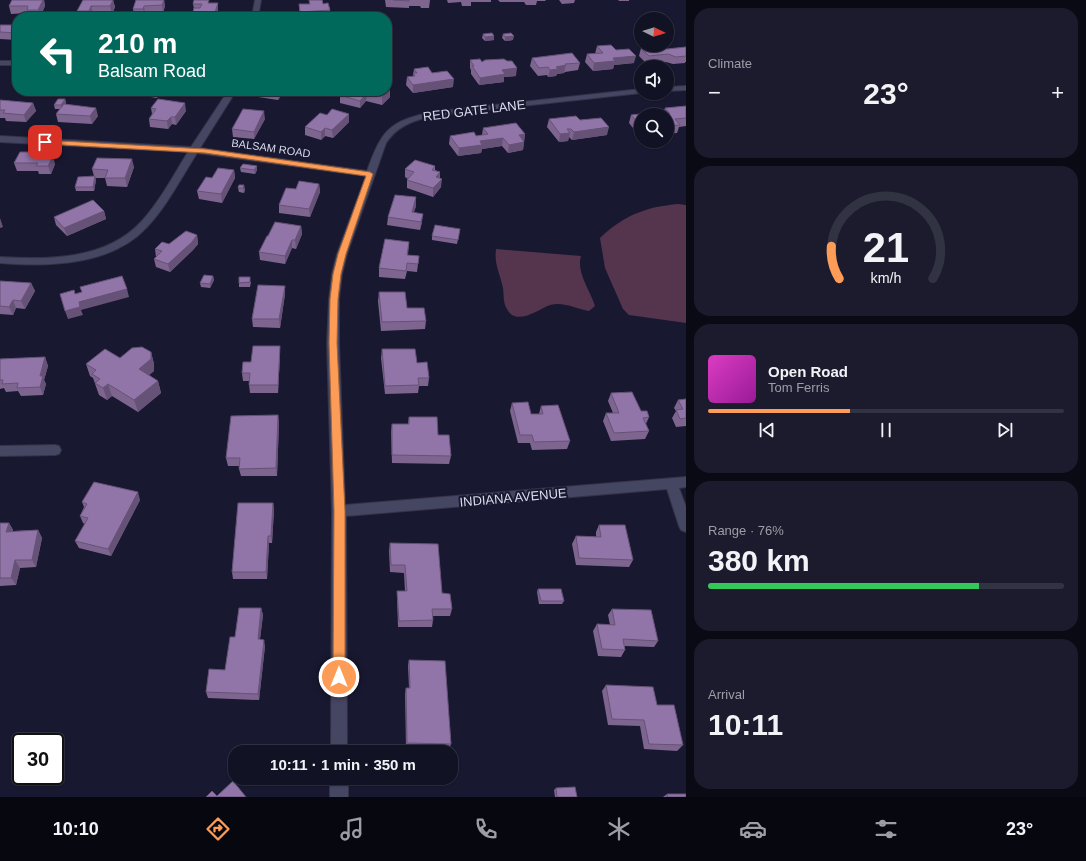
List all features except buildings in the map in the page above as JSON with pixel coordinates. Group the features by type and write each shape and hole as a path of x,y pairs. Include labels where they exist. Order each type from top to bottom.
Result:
{"street":[{"path":"256,12 258,0"},
{"path":"0,63 12,62"},
{"path":"674,89 686,88"},
{"name":"RED GATE LANE","path":"339,745 339,511 333,343 334,299 337,274 342,254 382,143 387,134 396,125 412,119 453,110 634,92"},
{"path":"0,260 36,262 64,260 98,252 118,244 138,231 153,214 229,96"},
{"name":"BALSAM ROAD","path":"0,139 194,150 370,174"},
{"path":"0,451 55,450"},
{"name":"INDIANA AVENUE","path":"339,511 686,482"},
{"path":"671,483 686,526"},
{"path":"339,785 339,797"}],"shaded area":[{"path":"678,204 686,205 686,323 629,315 623,309 605,268 600,238 618,223 636,214 656,207"},
{"path":"496,249 581,256 580,268 595,306 589,311 555,304 522,317 516,317 511,314 505,304 497,264"}],"route":[{"path":"45,142 217,152 370,174 342,254 337,274 334,299 333,343 339,511 339,677"}]}
